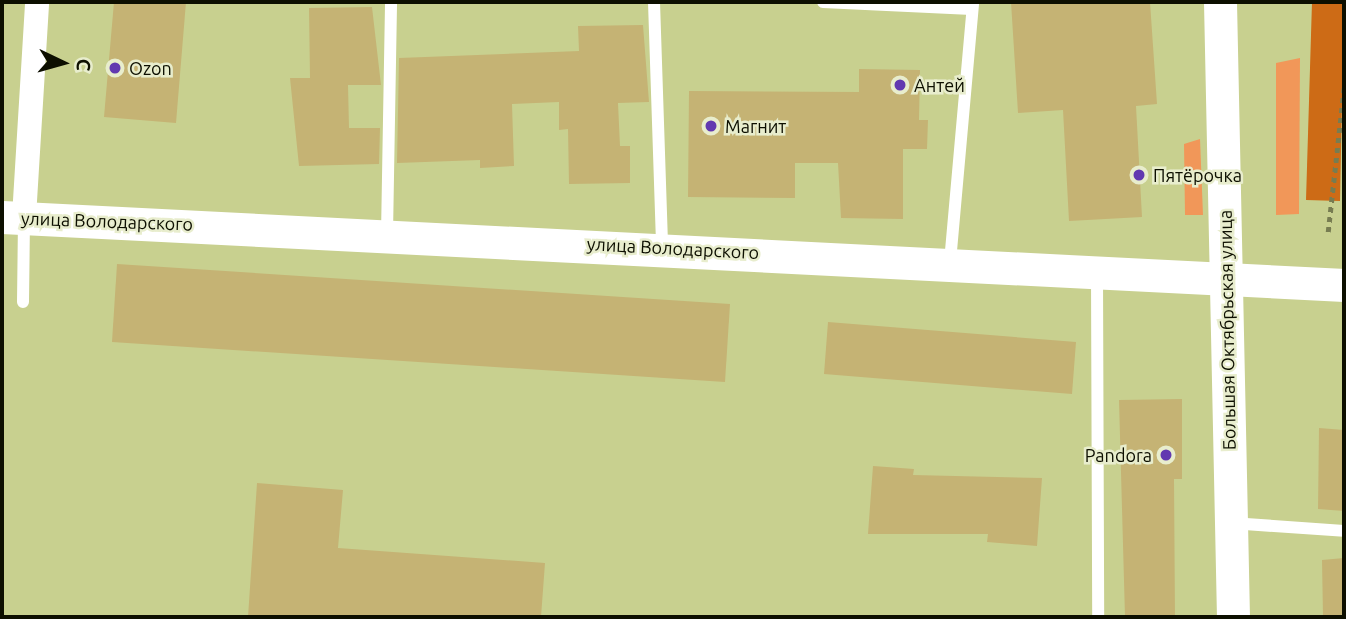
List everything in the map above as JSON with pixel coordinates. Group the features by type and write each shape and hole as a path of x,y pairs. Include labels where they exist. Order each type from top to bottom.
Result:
{"street":[{"path":"13,217 37,2"},
{"name":"Большая Октябрьская улица","path":"1220,2 1233,617"},
{"name":"улица Володарского","path":"13,217 1226,275 1344,285"}],"lane":[{"path":"387,234 391,2"},
{"path":"654,2 662,247"},
{"path":"823,2 973,5 950,262"},
{"path":"13,217 23,302"},
{"path":"1097,269 1097,617"},
{"path":"1230,523 1344,531"}],"path":[{"path":"1328,232 1344,88"}],"shaded area":[{"path":"1312,2 1344,2 1340,201 1306,200"},
{"path":"1300,58 1299,214 1276,215 1276,63"},
{"path":"1200,139 1203,215 1185,215 1184,144"}],"building":[{"path":"114,2 186,2 176,123 104,117"},
{"path":"1011,2 1150,2 1157,104 1136,106 1142,217 1069,221 1063,110 1018,113"},
{"path":"372,7 381,85 348,85 349,128 380,128 379,164 299,166 290,78 310,78 309,8"},
{"path":"643,25 649,102 618,103 620,146 630,146 630,183 569,184 568,129 559,130 559,102 512,104 514,166 480,168 480,160 397,163 399,58 579,51 578,26"},
{"path":"859,69 920,70 919,120 928,120 927,149 903,149 903,219 841,218 838,163 795,163 795,198 688,197 689,91 859,92"},
{"path":"117,264 730,304 725,382 112,342"},
{"path":"828,322 1076,342 1072,394 824,374"},
{"path":"1182,399 1182,479 1174,479 1175,617 1125,617 1119,400"},
{"path":"1319,428 1344,430 1344,511 1318,509"},
{"path":"873,466 914,469 913,475 1042,478 1037,546 987,542 988,534 868,534"},
{"path":"257,483 343,490 338,548 545,563 541,617 248,617"},
{"path":"1344,558 1344,617 1323,617 1322,560"}],"place":[{"name":"Ozon","path":"115,68"},
{"name":"Антей","path":"900,85"},
{"name":"Магнит","path":"711,126"},
{"name":"Пятёрочка","path":"1139,175"},
{"name":"Pandora","path":"1166,455"}]}
